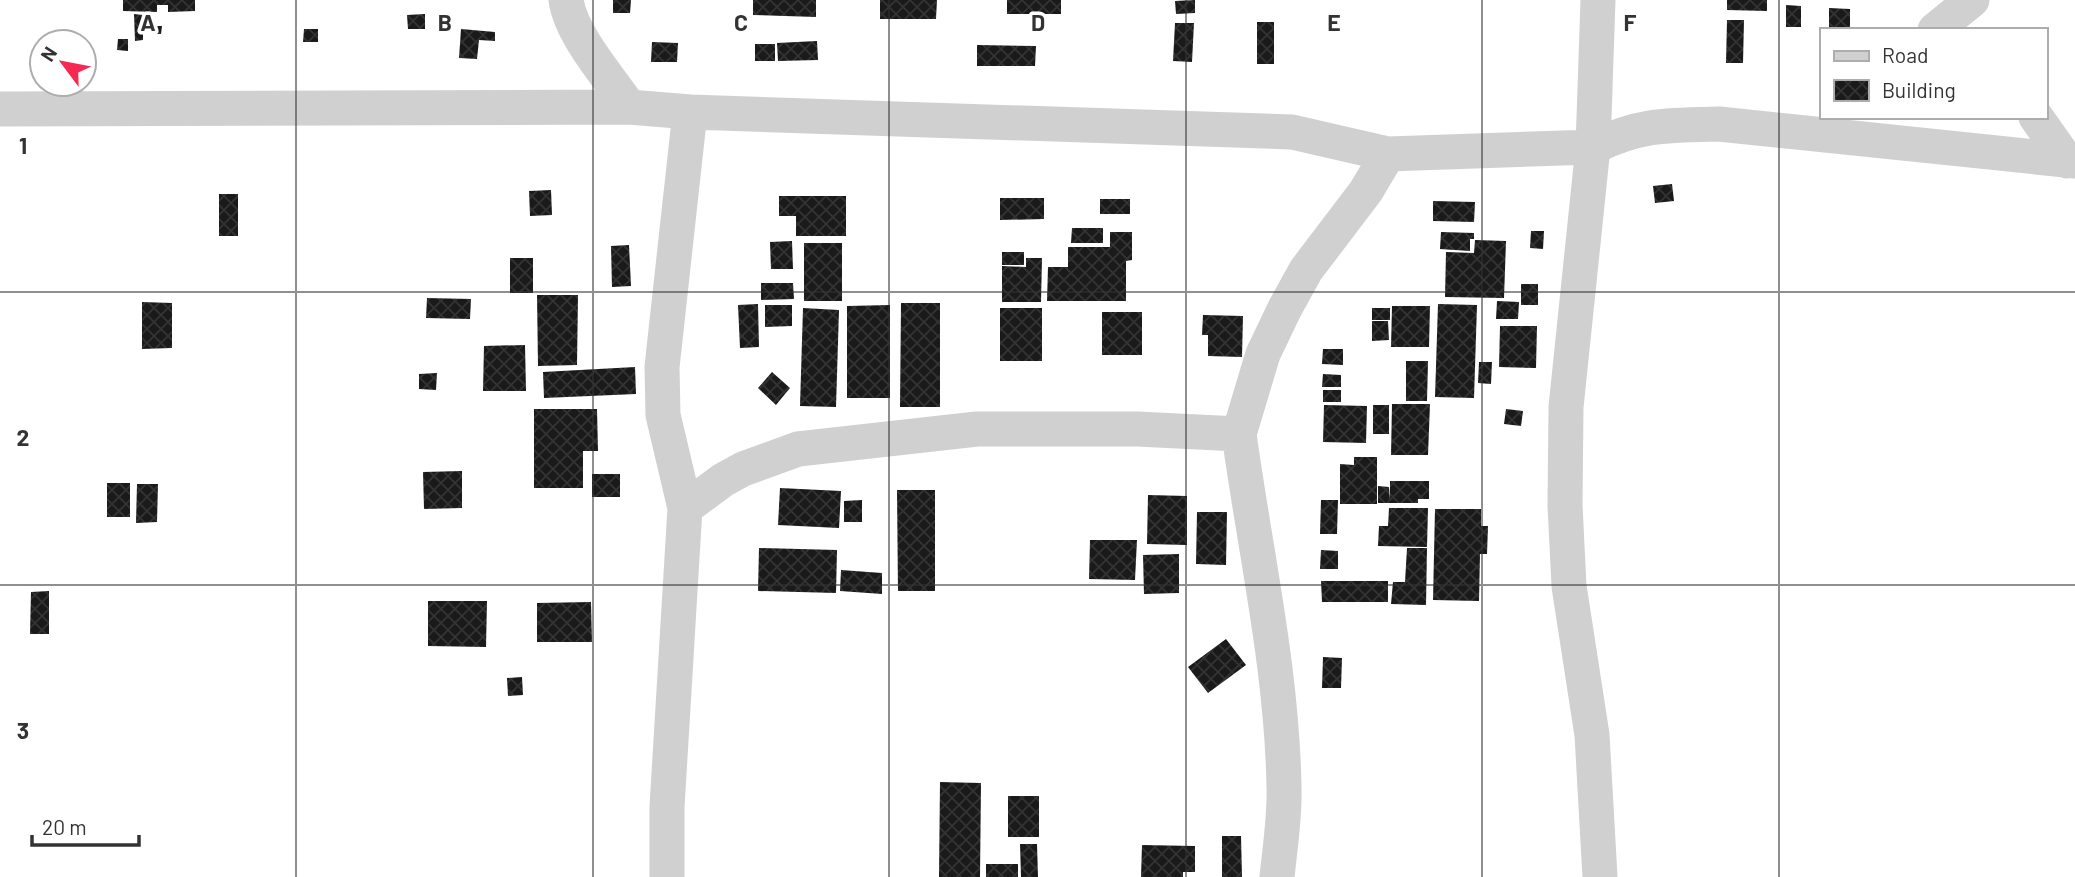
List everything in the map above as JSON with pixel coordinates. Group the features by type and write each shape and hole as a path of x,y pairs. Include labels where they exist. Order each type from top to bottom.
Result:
{"street":[{"path":"566,0 568,13 586,44 629,107"},
{"path":"1598,0 1592,147 1566,407 1564,505 1569,586 1592,735 1601,877"},
{"path":"1937,28 1972,0 1979,28"},
{"path":"0,109 629,107 690,112 1292,132 1388,154 1592,147 1621,133 1660,125 1816,125 2071,161"},
{"path":"667,877 667,807 685,508 663,415 662,367 690,112"},
{"path":"2038,119 2071,161"},
{"path":"1277,877 1284,788 1277,697 1239,433 1263,354 1285,308 1306,270 1366,191 1388,154"},
{"path":"685,508 743,469 798,449 977,429 1137,429 1203,434 1239,433"}],"building":[{"path":"123,0 195,0 195,11 168,12 168,5 157,5 157,12 123,11"},
{"path":"613,0 631,0 630,13 613,13"},
{"path":"753,0 816,0 816,17 753,15"},
{"path":"880,0 937,0 936,19 880,19"},
{"path":"1007,0 1061,0 1061,14 1007,14"},
{"path":"1195,0 1195,13 1176,14 1175,1"},
{"path":"1727,0 1767,0 1767,11 1727,10"},
{"path":"1786,5 1801,6 1801,27 1786,27"},
{"path":"1829,8 1850,9 1850,27 1829,27"},
{"path":"134,14 143,15 143,40 135,41"},
{"path":"425,14 425,29 408,29 407,15"},
{"path":"1727,20 1744,20 1743,63 1726,63"},
{"path":"1257,22 1274,22 1274,64 1257,64"},
{"path":"1175,23 1194,23 1192,62 1173,61"},
{"path":"153,26 162,26 161,34 153,34"},
{"path":"304,29 318,29 318,42 303,42"},
{"path":"461,29 495,32 495,41 479,40 477,59 459,58"},
{"path":"118,39 128,39 128,51 117,50"},
{"path":"817,41 818,60 778,61 777,43"},
{"path":"652,42 678,43 677,62 651,62"},
{"path":"755,44 775,44 775,61 755,61"},
{"path":"977,45 1036,46 1035,66 977,66"},
{"path":"1672,184 1674,201 1655,203 1653,186"},
{"path":"551,190 552,215 530,216 529,191"},
{"path":"219,194 238,194 238,236 219,236"},
{"path":"779,196 846,196 846,236 796,236 796,216 779,216"},
{"path":"1000,198 1044,198 1044,219 1000,220"},
{"path":"1100,199 1130,199 1130,214 1100,214"},
{"path":"1433,201 1475,202 1474,222 1433,221"},
{"path":"1072,228 1103,228 1103,243 1071,243"},
{"path":"1531,231 1544,231 1543,249 1530,248"},
{"path":"1110,232 1132,232 1132,260 1126,261 1126,301 1047,301 1048,267 1068,267 1068,247 1110,247"},
{"path":"1441,232 1474,233 1474,239 1470,239 1470,251 1440,249"},
{"path":"1475,240 1506,241 1504,298 1445,297 1446,252 1474,253"},
{"path":"792,241 793,269 771,269 770,242"},
{"path":"804,243 842,243 842,301 804,301"},
{"path":"629,245 631,286 612,287 611,246"},
{"path":"1002,252 1024,252 1024,265 1002,265"},
{"path":"510,258 533,258 533,293 510,293"},
{"path":"1026,258 1042,258 1041,302 1002,302 1002,266 1026,267"},
{"path":"761,283 793,283 794,299 761,300"},
{"path":"1521,284 1538,284 1538,305 1521,305"},
{"path":"537,295 578,295 577,365 538,366"},
{"path":"427,298 471,299 470,319 426,318"},
{"path":"1497,301 1519,302 1518,319 1496,319"},
{"path":"142,302 172,303 172,348 142,349"},
{"path":"901,303 940,303 940,407 900,407"},
{"path":"758,304 759,347 740,348 738,305"},
{"path":"1438,304 1477,305 1474,398 1435,397"},
{"path":"765,305 792,305 792,326 765,327"},
{"path":"890,305 890,398 847,398 847,306"},
{"path":"1392,306 1430,306 1429,347 1391,347"},
{"path":"803,308 839,310 836,407 800,406"},
{"path":"1000,308 1042,308 1042,361 1000,361"},
{"path":"1372,308 1390,308 1390,320 1372,320"},
{"path":"1102,312 1142,312 1142,355 1102,355"},
{"path":"1203,315 1243,316 1242,357 1208,356 1208,335 1202,335"},
{"path":"1372,321 1388,321 1389,340 1372,341"},
{"path":"1500,326 1537,326 1536,368 1499,367"},
{"path":"525,345 526,391 483,391 484,346"},
{"path":"1323,349 1343,349 1343,365 1322,364"},
{"path":"1406,361 1428,361 1427,401 1406,401"},
{"path":"1479,362 1492,362 1491,384 1478,383"},
{"path":"635,367 636,394 544,398 543,372"},
{"path":"772,372 790,388 776,405 758,388"},
{"path":"437,373 436,390 419,389 419,374"},
{"path":"1323,374 1341,375 1341,387 1322,387"},
{"path":"1323,390 1341,390 1341,402 1323,402"},
{"path":"1392,404 1430,404 1428,455 1391,455"},
{"path":"1324,405 1367,406 1366,443 1323,442"},
{"path":"1373,405 1389,405 1389,434 1373,434"},
{"path":"534,409 597,409 598,451 583,451 583,488 534,488"},
{"path":"1506,409 1523,411 1521,426 1504,424"},
{"path":"1354,457 1377,457 1377,504 1340,504 1340,464 1354,465"},
{"path":"462,471 462,508 424,509 423,472"},
{"path":"592,474 620,474 620,497 592,497"},
{"path":"1390,481 1429,481 1429,499 1418,499 1418,503 1378,503 1378,486 1389,487 1390,500"},
{"path":"107,483 130,483 130,517 107,517"},
{"path":"137,484 158,484 157,522 136,523"},
{"path":"780,488 841,491 839,528 778,525"},
{"path":"897,490 935,490 935,591 898,591"},
{"path":"1148,495 1187,496 1187,545 1147,544"},
{"path":"862,500 862,522 844,522 844,501"},
{"path":"1321,500 1338,500 1337,534 1320,534"},
{"path":"1389,508 1428,508 1427,547 1378,546 1379,526 1388,526"},
{"path":"1435,509 1481,509 1481,526 1488,526 1487,554 1480,554 1479,601 1433,600"},
{"path":"1197,512 1227,512 1226,565 1196,564"},
{"path":"1090,540 1137,540 1135,580 1089,579"},
{"path":"759,548 837,550 836,593 758,591"},
{"path":"1407,548 1427,548 1426,605 1391,604 1393,582 1405,582"},
{"path":"1321,550 1338,551 1338,569 1320,569"},
{"path":"1179,554 1179,593 1144,594 1143,555"},
{"path":"841,570 882,573 882,594 840,591"},
{"path":"1321,581 1388,581 1388,602 1322,602"},
{"path":"49,591 49,634 30,634 31,592"},
{"path":"428,601 487,601 486,647 428,646"},
{"path":"591,602 592,642 537,642 537,603"},
{"path":"1226,639 1246,665 1208,693 1188,667"},
{"path":"1323,657 1342,658 1341,688 1322,688"},
{"path":"522,677 523,695 508,696 507,678"},
{"path":"940,782 981,783 980,877 939,877"},
{"path":"1008,796 1039,796 1039,837 1008,837"},
{"path":"1222,836 1241,836 1242,877 1222,877"},
{"path":"1020,844 1037,844 1038,877 1021,877"},
{"path":"1142,845 1195,846 1195,872 1183,872 1183,877 1141,877"},
{"path":"986,864 1018,864 1018,877 986,877"}]}
